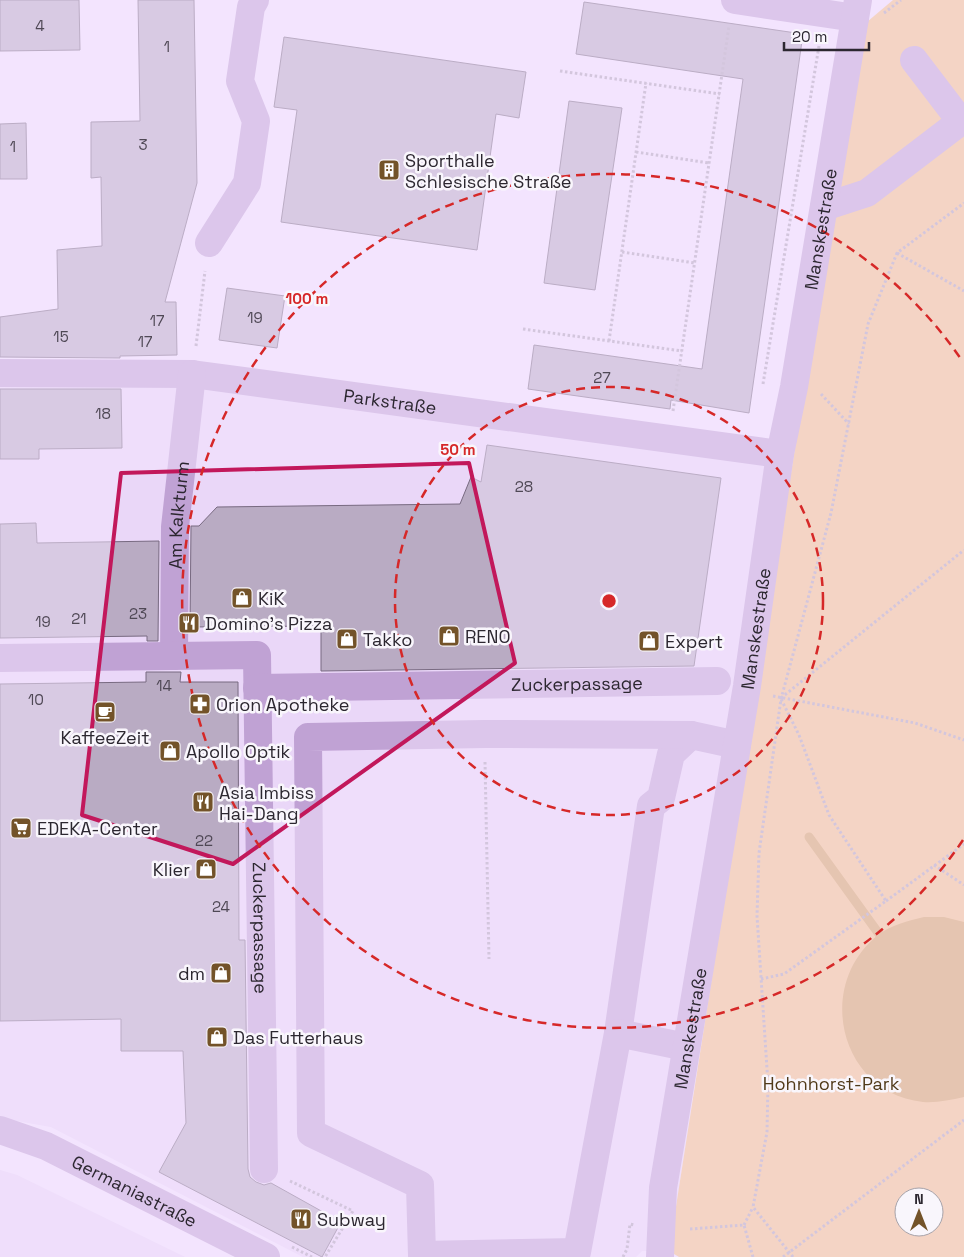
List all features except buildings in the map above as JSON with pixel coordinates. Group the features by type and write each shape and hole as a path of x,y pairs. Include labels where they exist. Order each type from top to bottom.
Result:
{"street":[{"path":"209,243 247,183 256,121 240,81 251,7 255,0"},
{"path":"733,9 857,9"},
{"name":"Manskestraße","path":"660,1257 663,1188 747,686 780,454 794,387 857,9"},
{"path":"824,208 867,193 956,125 956,115 914,60"},
{"name":"Parkstraße","path":"0,373 192,374 780,454"},
{"name":"Am Kalkturm","path":"174,656 175,527 192,374"},
{"name":"Zuckerpassage","path":"0,658 257,655 264,1169"},
{"name":"Zuckerpassage","path":"257,688 717,681"},
{"path":"691,735 671,754 660,798 652,806 618,1033 577,1252 422,1255 420,1185 311,1132 308,737 485,734 691,735 737,745"},
{"path":"618,1033 686,1047"},
{"name":"Germaniastraße","path":"0,1130 46,1146 266,1257"}],"path":[{"path":"669,439 733,9"},
{"path":"560,71 720,94"},
{"path":"609,341 646,83"},
{"path":"636,152 709,163"},
{"path":"753,1257 744,1225 753,1207 767,1132 768,1093 757,916 759,854 781,698 831,513 868,324 897,253 964,203"},
{"path":"192,374 209,243"},
{"path":"622,252 695,263"},
{"path":"897,253 964,291"},
{"path":"524,329 682,350"},
{"path":"794,387 819,392 849,425"},
{"path":"781,698 964,550"},
{"path":"747,686 781,698 915,723 964,740"},
{"path":"781,698 799,735 829,815 886,900"},
{"path":"485,734 489,959"},
{"path":"761,979 784,974 964,844"},
{"path":"934,865 964,885"},
{"path":"783,1257 964,1120"},
{"path":"264,1169 353,1211 325,1257"},
{"path":"753,1207 793,1257"},
{"path":"661,1227 686,1230 744,1225"}],"highlighted area":[{"path":"469,463 515,663 233,864 82,815 121,473"}],"shaded area":[{"path":"0,365 180,369 791,469 669,1251 642,1251 636,1257 303,1257 51,1127 0,1118"},
{"path":"924,917 944,917 964,922 964,1097 933,1102 923,1102 895,1094 872,1079 855,1059 845,1034 842,1008 846,981 858,956 878,935 888,929"},
{"path":"0,1170 17,1175 185,1257 0,1257"}],"green space":[{"name":"Hohnhorst-Park","path":"893,0 964,0 964,1257 679,1257 669,1251 861,27"}],"waterway":[{"path":"809,837 879,934"}],"place":[{"name":"Sporthalle Schlesische Straße","path":"389,170"},
{"name":"KiK","path":"242,598"},
{"name":"Domino's Pizza","path":"189,623"},
{"name":"RENO","path":"449,636"},
{"name":"Takko","path":"347,639"},
{"name":"Expert","path":"649,641"},
{"name":"Orion Apotheke","path":"200,704"},
{"name":"KaffeeZeit","path":"105,712"},
{"name":"Apollo Optik","path":"170,751"},
{"name":"Asia Imbiss Hai-Dang","path":"203,802"},
{"name":"EDEKA-Center","path":"21,828"},
{"name":"Klier","path":"206,869"},
{"name":"dm","path":"221,973"},
{"name":"Das Futterhaus","path":"217,1037"},
{"name":"Subway","path":"301,1219"}]}
